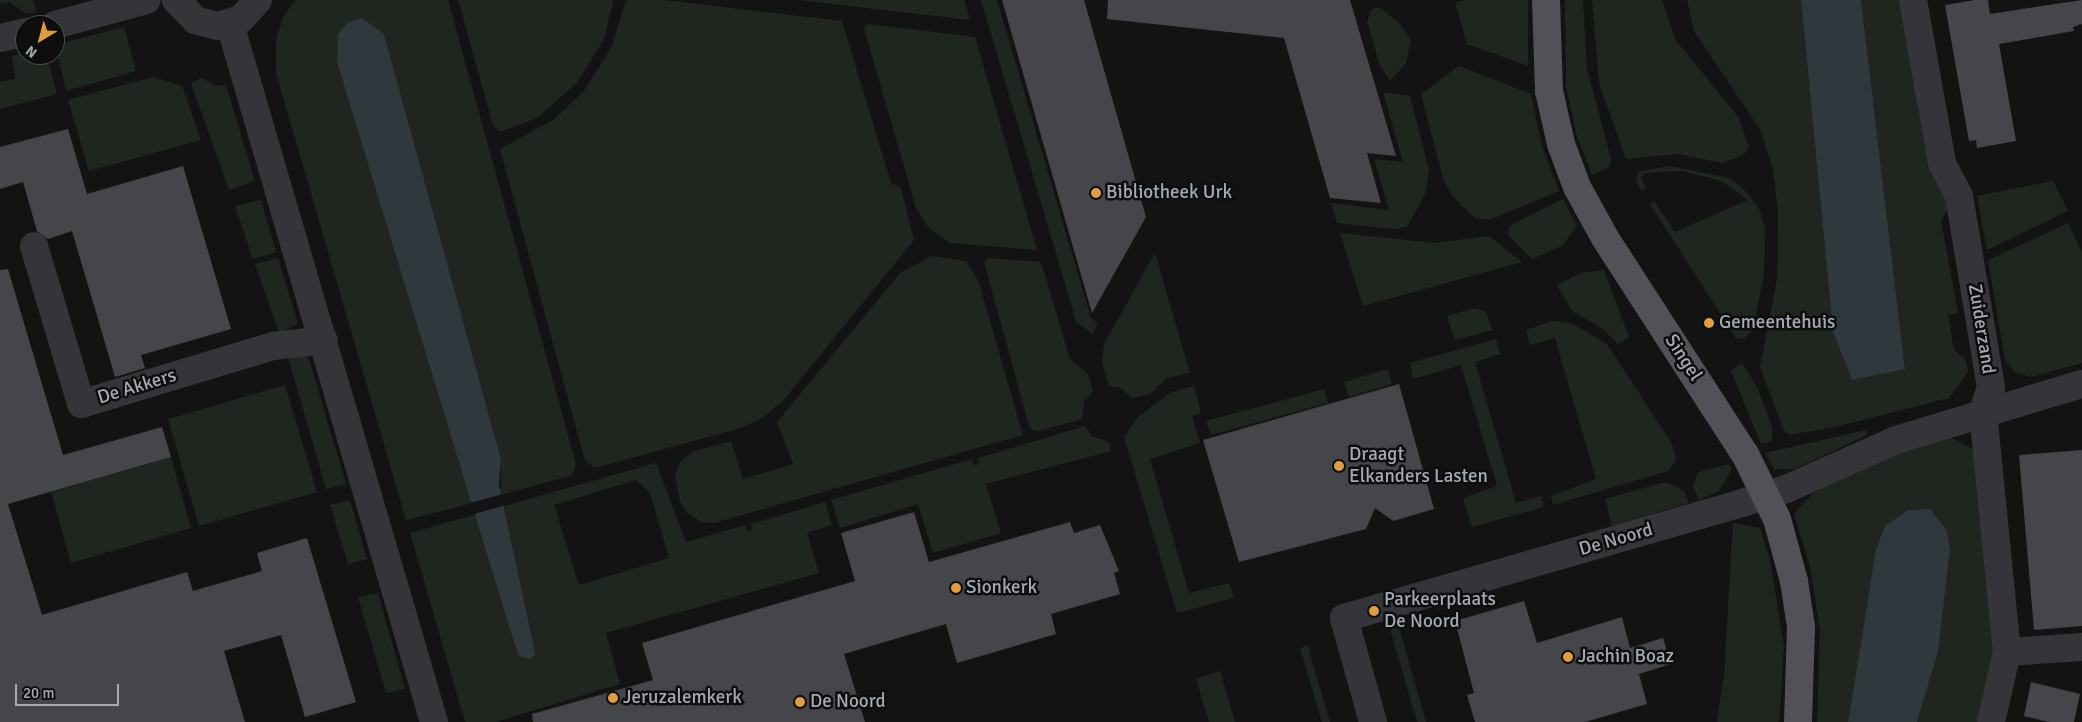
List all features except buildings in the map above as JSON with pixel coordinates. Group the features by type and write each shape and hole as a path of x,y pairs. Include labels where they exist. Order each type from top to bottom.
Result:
{"main road":[{"name":"Singel","path":"1546,0 1549,91 1557,130 1576,187 1605,238 1745,454 1767,495 1784,543 1798,604 1802,662 1798,722"}],"street":[{"path":"65,22 147,0"},
{"path":"176,0 195,20 218,26 230,24 250,11 258,0"},
{"name":"Zuiderzand","path":"1913,0 1942,163 1959,196 1991,387 1983,412 2007,652 1991,722"},
{"path":"230,24 324,340 434,722"},
{"path":"0,38 15,34"},
{"name":"De Akkers","path":"34,246 81,404 273,346 324,340"},
{"name":"De Noord","path":"1373,722 1344,618 1767,495 1896,440 1983,412 2082,384"},
{"path":"2007,652 2082,647"}],"shaded area":[{"path":"0,0 33,0 36,12 27,14 10,2 0,4"},
{"path":"295,0 448,0 576,464 573,475 501,495 501,459 384,34 451,434 473,503 406,520 276,73 276,39 284,16"},
{"path":"458,0 612,0 613,3 604,39 577,83 537,118 500,132 493,125"},
{"path":"626,0 664,0 842,21 891,183 901,188 914,240 782,402 762,418 741,428 595,468 585,461 500,149 553,120 584,91 612,46"},
{"path":"799,0 964,0 970,20"},
{"path":"981,0 997,0 1091,318 1098,324 1092,334 1076,321"},
{"path":"1466,0 1528,0 1528,66 1467,44 1455,2"},
{"path":"1565,0 1583,0 1587,69 1611,159 1609,167 1592,175 1576,133 1566,86"},
{"path":"1592,0 1662,0 1675,39 1739,118 1749,147 1743,155 1722,163 1678,154 1626,159 1599,83"},
{"path":"1687,0 1801,0 1833,332 1852,380 1905,368 1861,0 1905,0 1951,204 1941,220 1958,313 1948,315 1954,350 1966,360 1968,372 1949,398 1835,427 1790,435 1784,431 1760,367 1777,279 1778,212 1773,169 1760,129 1694,31"},
{"path":"1801,0 1861,0 1905,369 1852,380 1833,332"},
{"path":"1379,7 1400,24 1411,40 1406,63 1390,81 1379,63 1367,21 1372,9"},
{"path":"362,18 384,34 501,459 499,484 534,647 535,656 529,659 519,656 509,626 337,62 338,34 348,23"},
{"path":"868,24 975,37 1037,250 950,243 927,226 916,208 868,42 864,26"},
{"path":"124,27 136,71 66,91 60,65 65,65 65,42"},
{"path":"15,55 15,65 50,65 57,94 0,109 0,82 15,79 12,56"},
{"path":"1459,66 1531,94 1542,146 1559,191 1489,220 1475,218 1454,198 1444,182 1421,94"},
{"path":"153,77 182,86 201,140 89,171 68,100"},
{"path":"202,78 217,86 226,85 255,181 229,190 191,83"},
{"path":"1383,92 1410,96 1429,170 1426,192 1407,227 1393,229 1337,223 1331,203 1389,210 1374,159 1403,162"},
{"path":"1670,166 1729,178 1747,192 1760,211 1765,228 1764,275 1753,329 1744,339 1736,338 1650,204 1654,201 1675,232 1748,200 1721,181 1682,171 1645,173 1641,178 1646,188 1642,191 1636,182 1639,171"},
{"path":"2053,181 2068,211 1987,250 1977,196"},
{"path":"1563,199 1577,226 1562,246 1532,259 1508,235 1509,226"},
{"path":"261,200 276,252 253,259 235,206"},
{"path":"2068,223 2082,252 2082,363 2031,377 2015,372 2005,360 1988,260"},
{"path":"1340,233 1435,243 1489,236 1522,262 1363,306"},
{"path":"1155,253 1190,373 1167,378 1150,394 1132,398 1120,388 1109,386 1102,362 1104,344"},
{"path":"932,256 966,261 978,280 1023,435 714,523 701,522 687,513 680,502 675,475 680,462 692,452 731,441 743,479 793,464 777,422 901,272"},
{"path":"278,258 298,324 279,333 255,264"},
{"path":"988,258 1041,262 1070,359 1088,374 1093,391 1084,402 1082,419 1039,431 1030,429 984,262"},
{"path":"1604,270 1629,337 1618,344 1603,329 1572,311 1557,285 1581,273"},
{"path":"1475,308 1486,312 1492,330 1455,340 1447,316"},
{"path":"1552,321 1571,323 1607,344 1672,444 1676,460 1668,471 1553,505 1551,496 1596,479 1555,338 1530,345 1526,330"},
{"path":"1496,339 1500,354 1475,362 1516,503 1541,496 1544,507 1472,527 1463,498 1497,486 1461,365 1413,379 1410,363"},
{"path":"308,356 346,484 326,489 288,357"},
{"path":"1742,363 1758,389 1772,427 1772,441 1761,444 1731,371"},
{"path":"1388,369 1392,384 1349,397 1344,382"},
{"path":"285,385 317,492 199,526 168,419"},
{"path":"1194,386 1201,413 1192,416 1200,443 1150,459 1189,593 1229,583 1234,598 1177,613 1124,437 1137,418 1171,392"},
{"path":"1324,389 1328,403 1211,435 1206,421"},
{"path":"1085,426 1092,436 1109,442 1111,451 978,486 986,484 1001,533 933,553 918,504 840,528 831,500 972,459 974,465 979,464 978,458"},
{"path":"1866,430 1867,435 1795,469 1774,469 1765,453"},
{"path":"1952,438 1975,450 1996,635 1982,722 1917,722 1938,652 1950,551 1885,526 1876,549 1848,722 1817,722 1820,630 1810,567 1794,514 1813,493 1846,476 1897,454"},
{"path":"171,457 191,528 71,563 51,492"},
{"path":"656,463 686,542 745,525 747,531 752,529 751,524 825,502 832,525 807,533 819,573 606,633 620,684 496,722 465,722 410,533 477,514 519,656 534,647 504,506","holes":["636,480 650,493 669,558 579,585 554,505"]},
{"path":"1729,464 1732,469 1719,491 1699,500 1693,487 1698,472"},
{"path":"1665,482 1684,490 1689,503 1612,526 1605,499"},
{"path":"350,500 367,559 348,564 330,505"},
{"path":"1930,509 1947,531 1950,551 1938,652 1917,722 1848,722 1876,549 1885,526 1908,510"},
{"path":"1733,523 1760,528 1770,560 1784,647 1779,722 1717,722 1724,674"},
{"path":"378,593 405,689 386,693 358,597"},
{"path":"1397,620 1426,722 1417,722 1388,622"},
{"path":"1308,645 1330,722 1322,722 1300,648"},
{"path":"1220,671 1235,722 1209,722 1196,679"}],"pier":[{"path":"503,494 506,505 474,514 470,503"}],"place":[{"name":"Bibliotheek Urk","path":"1096,193"},
{"name":"Gemeentehuis","path":"1709,323"},
{"name":"Draagt Elkanders Lasten","path":"1339,466"},
{"name":"Sionkerk","path":"956,588"},
{"name":"Parkeerplaats De Noord","path":"1374,611"},
{"name":"Jachin Boaz","path":"1568,657"},
{"name":"Jeruzalemkerk","path":"613,698"},
{"name":"De Noord","path":"800,702"}]}
